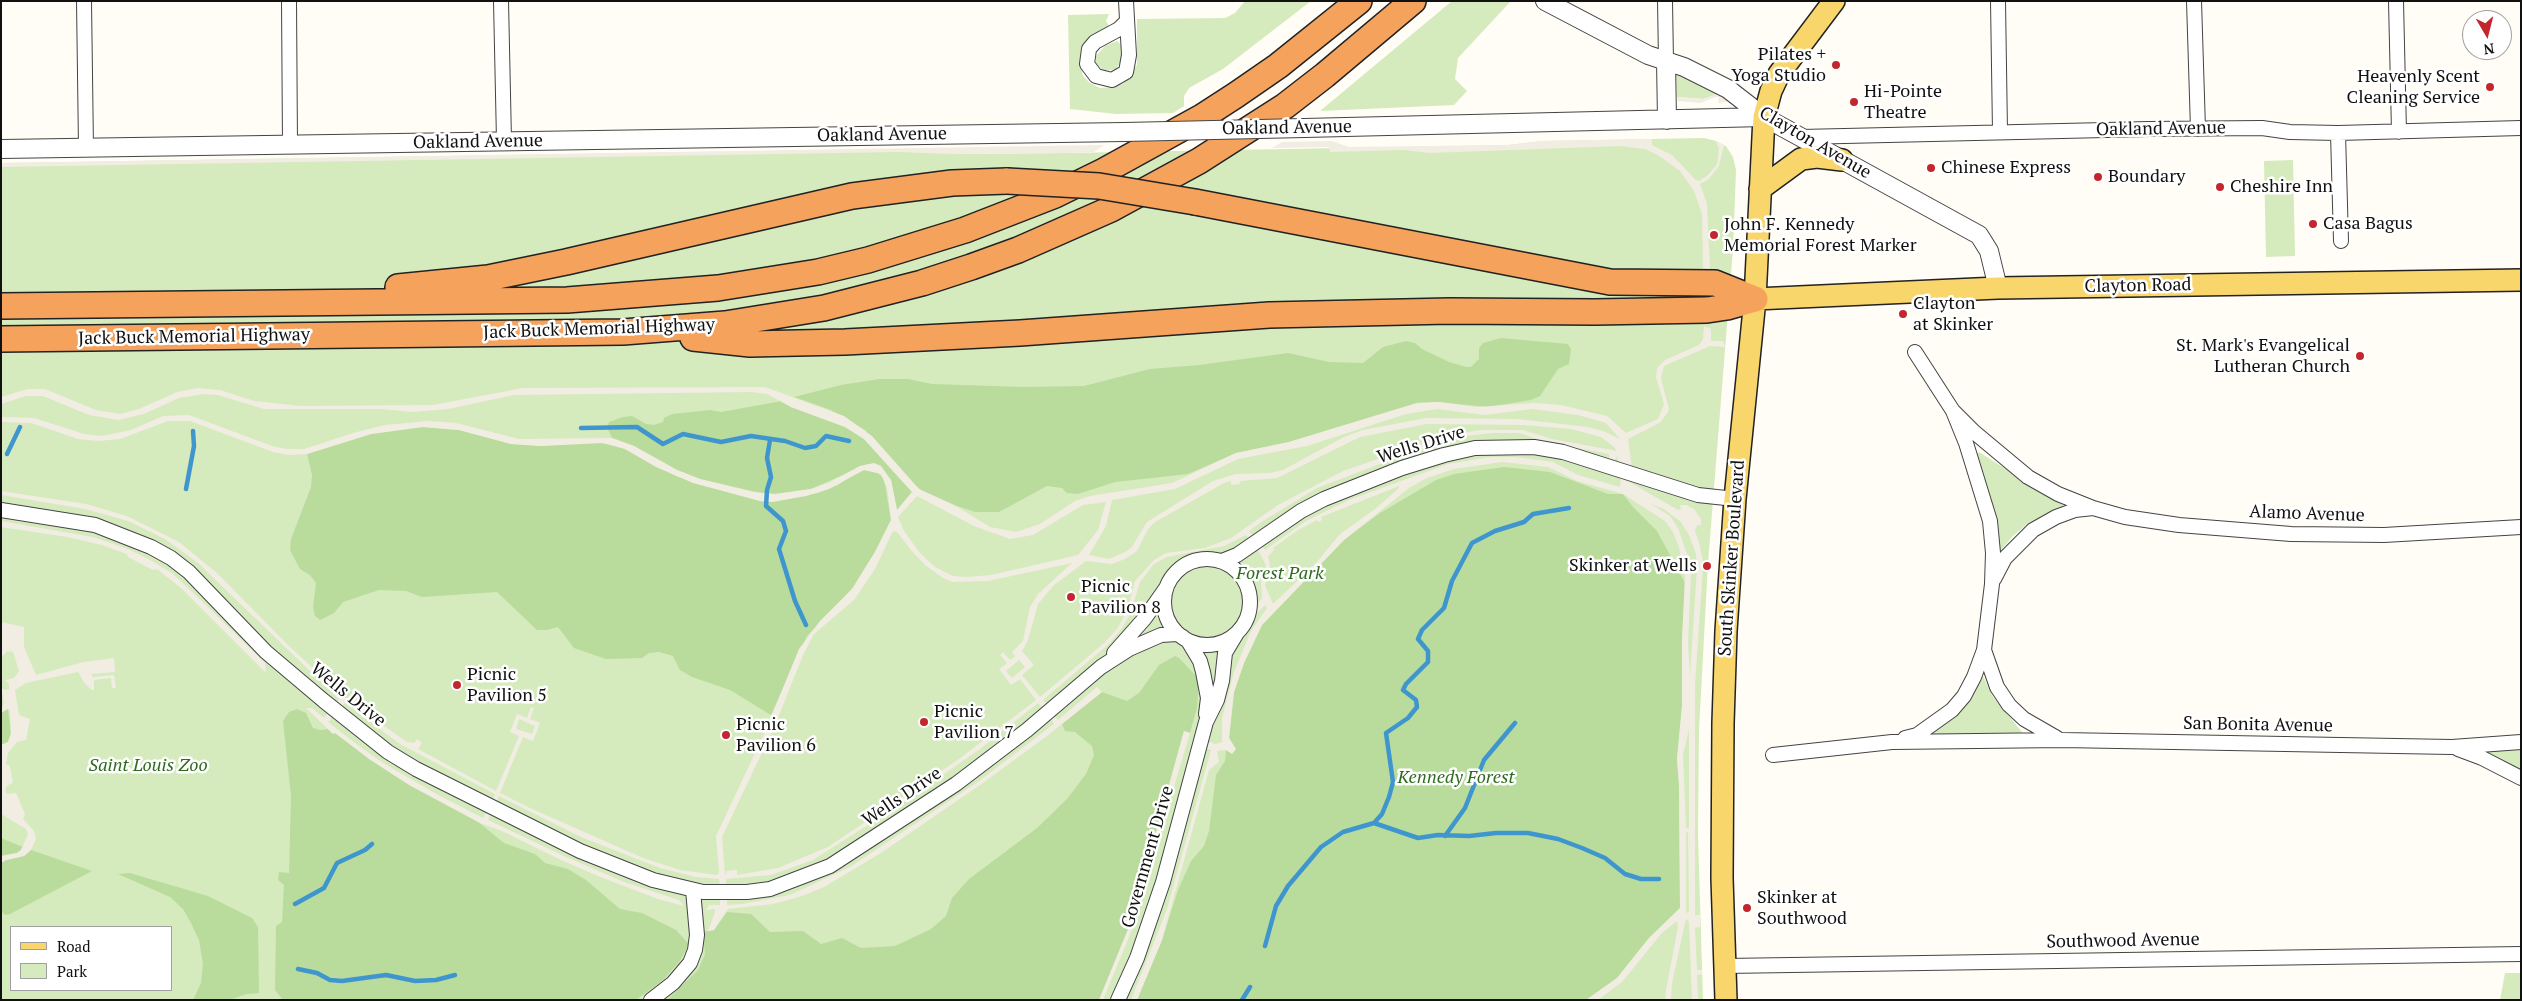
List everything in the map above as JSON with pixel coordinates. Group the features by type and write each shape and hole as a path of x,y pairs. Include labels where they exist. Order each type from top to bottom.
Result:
{"highway":[{"name":"Jack Buck Memorial Highway","path":"1,306 558,300 668,294 769,281 868,260 965,230 1055,196 1138,154 1202,117 1278,66 1359,1"},
{"name":"Jack Buck Memorial Highway","path":"1,339 624,332 725,324 824,308 922,283 1018,250 1111,208 1239,137 1325,75 1412,1"},
{"path":"264,303 317,294 488,278 566,262 852,196 944,184 1007,181 1099,186 1195,202 1610,282 1715,283 1755,299"},
{"path":"624,332 750,344 846,342 1020,333 1278,315 1707,310 1727,307 1755,299"}],"main road":[{"name":"South Skinker Boulevard","path":"1726,1000 1723,723 1735,499 1755,299 1764,117 1771,91 1780,74 1834,1"},
{"path":"1760,189 1801,159 1816,157 1842,160"},
{"name":"Clayton Road","path":"1755,299 1998,288 2521,280"}],"street":[{"path":"84,1 86,148"},
{"path":"289,1 290,145"},
{"path":"501,1 504,141"},
{"path":"1126,1 1126,22"},
{"name":"Clayton Avenue","path":"1545,1 1648,54 1684,67 1728,89 1764,117 1979,235 1989,251 1998,288"},
{"path":"1665,1 1668,120"},
{"path":"1998,1 2000,132"},
{"path":"2194,1 2198,129"},
{"path":"2396,1 2399,132"},
{"name":"Oakland Avenue","path":"1,149 1124,132 1764,117"},
{"name":"Oakland Avenue","path":"1801,137 2262,128 2290,132 2338,133 2521,128"},
{"path":"2338,133 2341,241"},
{"path":"1892,742 1917,735 1952,710 1968,690 1984,650 1992,584 1993,553 1990,521 1974,465 1953,411 1916,352"},
{"name":"Alamo Avenue","path":"1953,411 1980,437 2028,477 2058,494 2093,508 2125,517 2179,525 2291,534 2391,534 2521,527"},
{"name":"Wells Drive","path":"1222,562 1237,555 1302,511 1324,499 1402,468 1444,454 1475,448 1503,446 1534,447 1563,452 1698,495 1735,499"},
{"name":"Alamo Avenue","path":"1992,584 2005,558 2018,542 2038,526 2075,510 2093,508"},
{"name":"Wells Drive","path":"1,510 95,525 126,536 164,554 189,572 266,652 388,752 443,784 580,851 654,880 693,890 723,892 770,889 830,866 956,784 1027,730 1102,667 1129,649 1154,637 1171,634 1185,639"},
{"path":"1208,559 1222,562 1240,574 1249,592 1249,614 1238,633 1224,641 1210,645 1185,639 1175,630 1167,615 1165,598 1167,587 1174,576 1189,564 1208,559"},
{"name":"Wells Drive","path":"1102,667 1145,618 1167,587"},
{"name":"Government Drive","path":"1206,722 1217,700 1222,681 1225,653 1238,633"},
{"name":"Government Drive","path":"1118,1000 1137,958 1163,882 1206,722 1208,698 1203,672 1200,661 1185,639"},
{"name":"San Bonita Avenue","path":"1984,650 1997,687 2009,705 2039,730 2062,740"},
{"name":"San Bonita Avenue","path":"1773,755 1892,742 2062,740 2452,747 2521,742"},
{"name":"San Bonita Avenue","path":"2452,747 2482,758 2521,778"},
{"path":"651,1000 673,983 690,964 695,950 697,935 693,890"},
{"name":"Southwood Avenue","path":"1725,966 2521,954"}],"green space":[{"path":"1245,1 1311,1 1223,69 1189,88 1184,96 1184,106 1173,113 1116,114 1070,109 1068,15 1109,14 1106,21 1109,26 1088,38 1082,48 1080,63 1083,76 1090,83 1100,88 1114,87 1124,83 1137,65 1137,19 1225,18 1235,13"},
{"path":"1452,1 1510,2 1458,58 1455,79 1467,91 1454,105 1320,111"},
{"path":"1117,41 1122,46 1121,61 1116,69 1104,71 1096,63 1096,56 1105,46"},
{"path":"1676,72 1719,94 1703,99 1677,97"},
{"name":"Forest Park","path":"1704,138 1726,146 1733,157 1736,170 1733,249 1708,563 1699,730 1698,835 1703,1000 1,1000 1,163 953,148 953,154 1508,145 1542,141"},
{"path":"2293,160 2295,256 2266,257 2264,161"},
{"path":"1501,338 1568,344 1571,349 1569,364 1558,369 1540,396 1531,400 1487,407 1439,402 1417,403 1289,442 1236,453 1188,474 1115,482 1078,494 1067,493 1062,488 1047,486 999,512 975,512 924,492 914,485 865,430 831,410 794,397 841,385 879,379 908,379 932,384 1024,387 1084,386 1150,369 1199,365 1288,353 1329,362 1363,363 1383,347 1406,341 1415,343 1422,349 1449,362 1471,367 1479,359 1479,348 1483,343"},
{"path":"782,401 791,407 845,427 864,439 912,492 897,510 891,480 868,464 811,489 776,494 761,493 700,479 677,470 634,446 612,438 607,427 609,422 623,417 632,416 646,424 654,425 663,422 664,418 672,414 710,410 721,412"},
{"path":"423,427 459,430 511,444 541,446 593,442 613,445 625,449 676,476 760,501 772,502 818,493 838,485 857,472 868,469 877,472 884,479 891,520 875,552 852,589 807,636 771,715 730,690 692,677 680,670 673,656 659,652 649,653 642,658 606,659 574,648 558,627 537,630 497,592 422,597 406,591 379,590 343,602 334,613 320,620 315,616 313,607 316,583 310,575 300,569 290,550 291,539 311,487 312,475 307,454 371,434"},
{"path":"1979,452 2063,505 2062,508 2027,524 2000,551 1998,551 1977,454"},
{"name":"Kennedy Forest","path":"1504,467 1550,472 1608,494 1623,494 1657,531 1685,583 1682,640 1682,706 1677,759 1680,908 1649,938 1617,978 1586,1000 1137,1000 1162,940 1178,890 1191,861 1204,846 1209,831 1216,775 1225,761 1226,750 1233,746 1229,738 1234,692 1244,663 1262,625 1344,540 1380,513 1436,480 1454,474"},
{"path":"1175,656 1199,679 1197,708 1190,733 1184,731 1155,834 1153,833 1138,905 1099,1000 667,1000 698,970 705,954 703,932 714,930 727,912 751,914 770,932 803,931 821,944 842,938 861,948 895,946 931,929 946,916 952,898 969,879 1037,828 1067,799 1086,774 1094,755 1092,746 1075,732 1065,731 1062,724 1102,692 1127,701 1139,693 1159,665"},
{"path":"1982,674 1993,697 2022,732 2019,734 1934,734 1933,731"},
{"path":"8,709 11,735 8,742 1,745 1,713"},
{"path":"297,709 306,713 313,728 320,730 330,729 333,734 334,732 396,776 472,817 504,843 535,854 545,863 568,869 586,880 620,909 642,913 676,930 689,944 680,961 663,980 636,1000 283,1000 275,990 276,926 282,922 284,885 278,880 279,872 289,873 291,796 283,721 289,712"},
{"path":"2521,747 2521,775 2468,750"},
{"path":"1,838 23,847 17,853 1,856"},
{"path":"31,850 92,871 5,915 1,911 1,863 24,856"},
{"path":"130,873 208,896 252,918 258,927 259,993 247,994 229,1000 193,1000 201,983 203,964 199,940 191,923 183,909 170,897 118,874"},
{"path":"2505,973 2521,973 2521,1000 2500,1000"}],"shaded area":[{"path":"1720,93 1728,100 1727,102 1718,103 1719,97 1700,103 1678,101 1677,97 1703,99"},
{"path":"1652,139 1652,145 1672,155 1699,181 1708,175 1717,164 1719,149 1716,141 1724,145 1719,166 1709,179 1700,184 1707,204 1710,270 1703,271 1702,214 1694,191 1680,171 1658,155 1645,149 1620,146 1429,153 1404,150 1330,152 1329,147 1272,148 1282,142 1332,141 1349,147 1508,145 1542,141"},
{"path":"1104,145 1094,152 1066,153 953,154 898,152 1,167 1,163"},
{"path":"1704,326 1711,329 1711,341 1723,341 1725,347 1710,346 1664,366 1661,378 1669,410 1661,422 1628,439 1632,468 1619,464 1617,456 1615,460 1609,458 1609,454 1542,441 1520,433 1492,433 1456,437 1427,446 1317,488 1249,531 1253,536 1249,539 1246,535 1224,546 1167,557 1154,564 1140,582 1130,615 1110,643 1043,700 1046,703 1042,707 1038,703 980,749 904,802 813,860 771,875 726,879 726,884 720,885 719,879 696,877 660,868 581,837 499,796 497,801 493,800 495,794 400,744 345,703 341,707 336,703 339,699 198,563 165,539 128,521 85,509 1,495 1,491 86,504 127,516 179,542 217,573 291,648 350,702 407,742 414,743 417,739 422,743 418,749 496,791 519,736 510,732 517,714 527,718 531,707 534,708 530,719 540,723 533,741 523,737 500,793 643,858 680,870 717,875 719,873 716,836 764,734 799,649 820,621 852,589 875,552 891,520 887,488 881,474 864,470 829,489 806,496 772,502 760,501 693,483 656,467 625,449 603,443 541,446 511,444 459,430 423,427 371,434 307,454 290,455 273,452 190,421 168,421 120,439 98,441 78,439 31,423 1,422 1,417 34,418 84,434 102,436 131,430 163,416 189,415 272,446 287,449 304,449 385,425 429,421 456,423 519,439 612,438 634,446 677,470 700,479 753,492 775,494 811,489 830,482 860,466 874,463 881,466 891,480 897,510 912,492 864,439 845,427 791,407 767,394 752,392 514,395 448,409 413,412 380,409 264,409 218,395 204,394 179,398 144,414 118,420 89,415 43,396 26,396 1,404 1,397 28,389 45,389 96,410 120,414 139,409 177,392 198,388 220,390 254,401 301,406 433,405 523,388 765,387 844,416 872,436 919,489 954,505 990,527 1016,532 1040,524 1075,501 1090,496 1172,483 1236,453 1289,442 1417,403 1439,402 1477,407 1534,403 1561,405 1607,416 1626,433 1658,419 1664,404 1656,377 1657,368 1665,360 1699,345 1703,339","holes":["1437,409 1485,415 1532,409 1578,415 1606,423 1620,439 1603,431 1588,427 1517,419 1426,418 1363,430 1344,437 1283,470 1270,473 1236,474 1213,481 1147,522 1132,547 1125,552 1109,559 1089,555 1106,526 1112,500 1175,489 1238,459 1307,446 1406,414","1427,424 1525,425 1571,429 1601,437 1617,451 1552,439 1523,430 1480,430 1445,436 1343,471 1278,505 1231,538 1205,548 1166,553 1154,560 1135,581 1127,611 1117,629 1104,643 1040,697 1022,675 1034,665 1022,651 1028,640 1038,604 1053,586 1086,561 1112,564 1125,559 1137,551 1148,529 1155,522 1224,483 1231,481 1231,485 1240,484 1240,481 1277,478 1360,437","917,496 974,526 1010,539 1033,535 1083,505 1106,502 1098,530 1078,555 991,575 953,576 935,567 920,553 904,531 898,517","893,531 897,532 925,565 943,578 953,582 988,581 1072,563 1038,594 1030,607 1023,641 1012,652 1015,657 1010,660 1003,652 1000,655 1007,663 999,669 1011,685 1020,679 1036,700 959,759 828,847 778,868 737,875 737,870 727,871 725,875 722,837 776,723 803,655 814,634 854,600 875,569","1019,660 1025,667 1012,678 1006,671","519,719 535,726 532,734 516,729"]},
{"path":"1490,457 1516,457 1553,462 1578,475 1620,487 1621,478 1678,510 1681,509 1680,505 1686,505 1694,509 1701,519 1701,525 1697,525 1695,531 1703,562 1708,563 1707,567 1703,567 1695,684 1695,915 1700,915 1700,927 1695,928 1697,970 1702,970 1702,974 1697,975 1698,1000 1692,1000 1689,922 1686,919 1672,983 1671,1000 1665,1000 1678,927 1677,921 1662,933 1622,982 1598,1000 1586,1000 1617,978 1649,938 1680,908 1677,759 1682,706 1682,640 1685,577 1679,547 1673,532 1665,521 1623,494 1577,481 1548,467 1502,462 1454,469 1427,478 1409,488 1344,540 1262,625 1244,663 1234,692 1229,738 1236,749 1232,754 1226,750 1217,751 1219,762 1209,770 1162,940 1137,1000 1131,1000 1167,909 1211,750 1205,748 1207,741 1215,744 1222,742 1222,718 1234,672 1251,631 1267,608 1265,605 1255,615 1257,605 1262,598 1261,582 1266,565 1258,550 1262,546 1265,550 1306,521 1349,500 1448,464","holes":["1399,486 1375,509 1340,534 1316,563 1273,604 1265,585 1270,566 1268,556 1274,550 1273,548 1298,530 1317,520 1319,522 1322,520 1321,517","1651,504 1664,509 1681,522 1689,535 1696,554 1697,567 1690,675 1688,643 1691,575 1689,560 1678,528 1670,516","1689,729 1689,828 1686,828 1683,755","1688,832 1689,912 1686,913 1686,833"]},
{"path":"1,521 93,537 128,549 150,560 172,573 206,605 265,663 266,673 181,588 157,569 153,570 128,557 127,554 102,545 67,537 1,527"},
{"path":"1,622 24,627 24,647 36,675 84,662 114,658 115,672 91,674 93,677 114,675 116,688 112,688 111,678 94,680 94,690 92,690 85,684 78,672 26,683 15,690 19,715 30,719 26,740 17,742 8,753 6,764 10,766 13,783 8,785 5,790 7,794 16,793 25,814 23,819 34,831 36,839 31,850 24,856 1,863 1,856 17,853 21,850 28,834 26,829 1,814 1,745 8,742 11,733 10,710 7,709 1,713 4,702 1,688 9,689 9,684 5,680 14,678 19,671 13,652 7,651 1,658"},
{"path":"1097,687 1102,692 1047,736 881,853 824,887 802,896 773,904 728,909 714,930 708,931 715,912 715,909 706,910 709,905 720,905 720,900 727,899 727,905 790,895 850,867 979,781 1054,724 1051,719 1054,716 1058,720"},
{"path":"306,708 312,708 324,718 327,714 332,718 328,722 355,743 383,763 440,796 483,818 486,813 490,815 488,820 564,856 624,882 679,900 684,906 658,899 603,878 502,831 480,823 409,785 369,759 335,733 333,734"},
{"path":"1184,731 1190,733 1138,915 1103,1000 1099,1000 1138,905 1153,833 1156,833"}],"waterway":[{"path":"7,454 20,427"},
{"path":"581,428 637,427 663,444 683,434 721,442 751,436 785,441 805,448 816,446 826,436 849,441"},
{"path":"186,489 194,446 193,431"},
{"path":"770,440 767,458 771,477 767,490 766,506 783,521 786,531 779,549 795,601 806,625"},
{"path":"1265,946 1276,906 1288,886 1321,847 1343,832 1374,823 1382,814 1393,782 1386,733 1408,718 1417,707 1416,700 1403,690 1406,684 1428,662 1428,651 1418,639 1422,630 1444,608 1452,581 1472,543 1495,531 1524,522 1533,514 1569,508"},
{"path":"1445,836 1465,808 1484,760 1515,723"},
{"path":"1374,823 1418,838 1438,835 1469,836 1496,833 1528,833 1558,839 1582,848 1605,858 1625,874 1641,879 1659,879"},
{"path":"295,904 324,888 337,863 365,850 372,844"},
{"path":"298,969 317,973 330,980 342,981 386,975 415,981 436,980 455,975"},
{"path":"1242,1000 1250,987"}],"place":[{"name":"Pilates + Yoga Studio","path":"1836,65"},
{"name":"Heavenly Scent Cleaning Service","path":"2490,87"},
{"name":"Hi-Pointe Theatre","path":"1854,102"},
{"name":"Chinese Express","path":"1931,168"},
{"name":"Boundary","path":"2098,177"},
{"name":"Cheshire Inn","path":"2220,187"},
{"name":"Casa Bagus","path":"2313,224"},
{"name":"John F. Kennedy Memorial Forest Marker","path":"1714,235"},
{"name":"Clayton at Skinker","path":"1903,314"},
{"name":"St. Mark's Evangelical Lutheran Church","path":"2360,356"},
{"name":"Skinker at Wells","path":"1707,566"},
{"name":"Picnic Pavilion 8","path":"1071,597"},
{"name":"Picnic Pavilion 5","path":"457,685"},
{"name":"Picnic Pavilion 7","path":"924,722"},
{"name":"Picnic Pavilion 6","path":"726,735"},
{"name":"Skinker at Southwood","path":"1747,908"}],"park label":[{"name":"Saint Louis Zoo","path":"148,766"}]}
